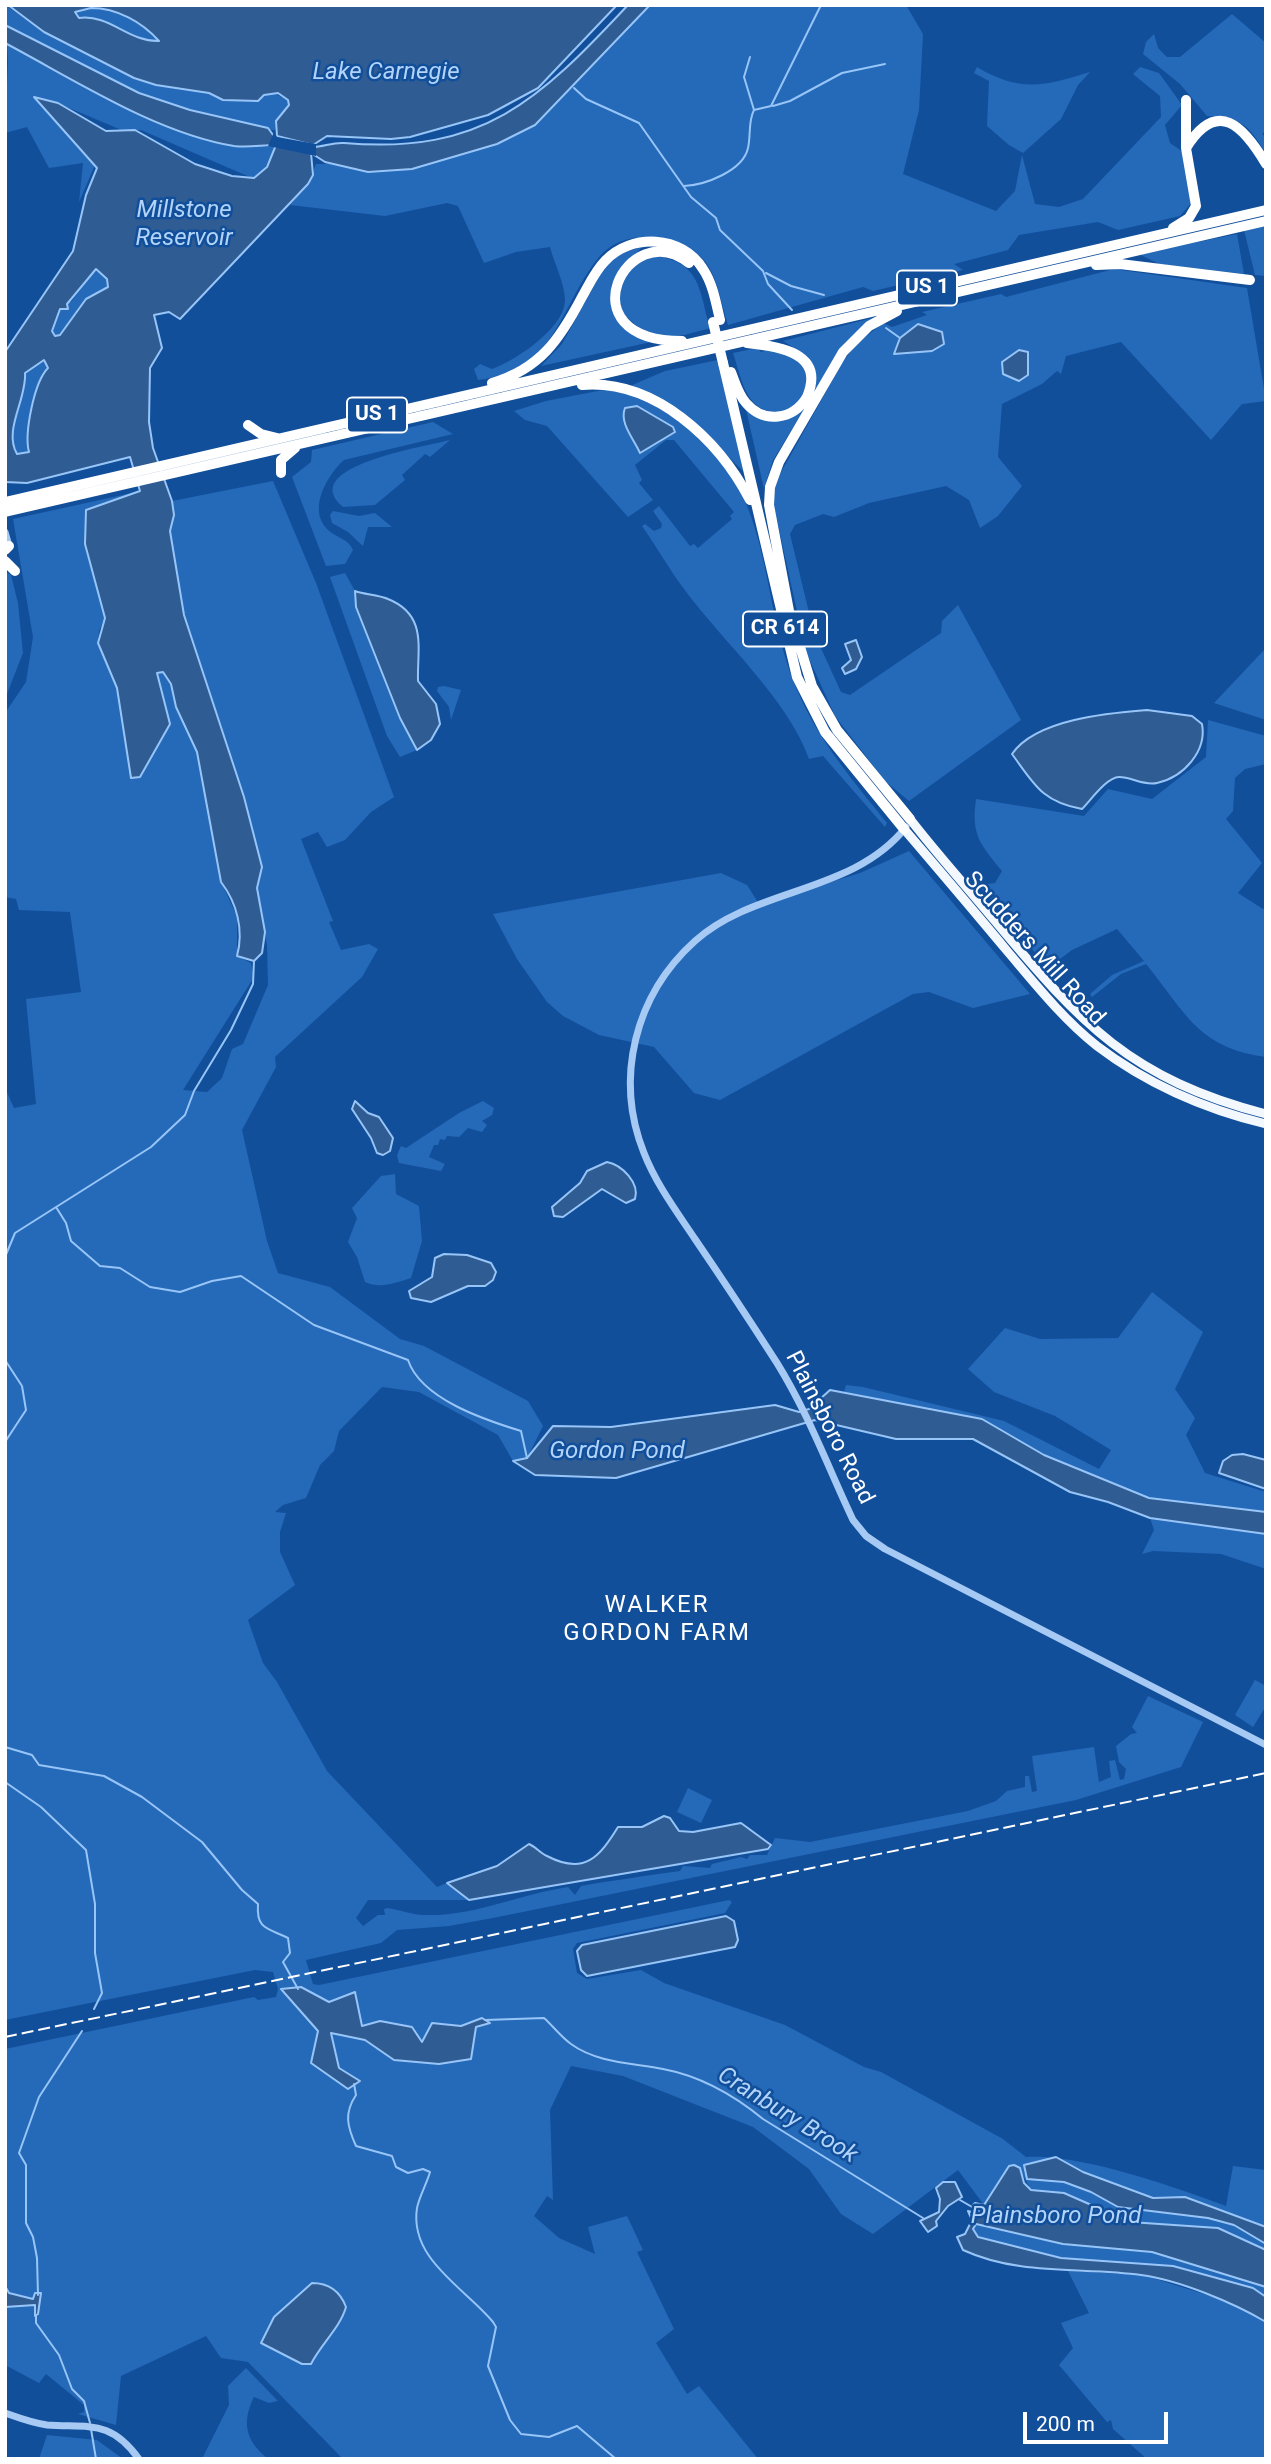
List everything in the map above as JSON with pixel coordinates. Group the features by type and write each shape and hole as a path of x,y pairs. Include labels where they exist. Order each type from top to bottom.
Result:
{"highway":[{"path":"1159,234 1189,218 1196,206 1186,148 1186,100"},
{"path":"1186,148 1195,136 1212,124 1228,122 1247,134 1266,164"},
{"name":"US 1","path":"163,470 185,471 1079,265 1238,222 1266,210"},
{"name":"US 1","path":"5,502 149,474 279,438 1159,234 1238,222 1266,221"},
{"path":"475,392 481,386 513,377 547,353 562,334 602,263 627,245 663,242 682,249 694,258 707,276 716,321"},
{"path":"695,341 650,340 625,324 615,298 618,281 627,267 643,256 659,252 687,261 702,279 728,365 789,611"},
{"path":"1079,265 1120,264 1250,280"},
{"path":"789,611 769,511 770,487 776,468 853,340 880,319 919,302"},
{"path":"728,365 742,399 767,416 781,416 794,411 810,390 808,369 794,351 775,345 737,342"},
{"path":"728,365 758,514"},
{"path":"558,386 595,384 624,389 665,407 691,426 722,456 758,514"},
{"path":"240,448 250,437 248,425 261,434 279,438"},
{"path":"252,455 271,461 281,473 284,455 303,442"},
{"name":"US 1","path":"5,512 133,477"},
{"name":"CR 614","path":"758,514 793,663 811,709 835,745 910,825"},
{"path":"5,561 15,571"},
{"name":"CR 614","path":"789,611 801,658 824,712 910,825"}],"main road":[{"name":"Scudders Mill Road","path":"910,825 1071,1010 1099,1034 1176,1083 1266,1114"},
{"name":"Scudders Mill Road","path":"910,825 1041,991 1095,1045 1172,1092 1214,1109 1266,1124"}],"street":[{"path":"5,532 7,548"},
{"name":"Plainsboro Road","path":"910,825 852,869 814,886 754,905 711,928 680,956 659,982 644,1011 634,1047 630,1079 632,1107 649,1165 803,1408 853,1520 877,1545 1266,1745"},
{"path":"5,2413 40,2424 83,2424 109,2432 139,2459"}],"shaded area":[{"path":"5,5 44,32 134,78 156,85 209,93 223,100 258,101 271,92 288,100 289,105 276,121 275,130 267,130 263,147 275,147 261,176 252,178 141,130 124,131 50,100 95,165 79,202 83,163 49,168 27,127 5,133 8,61"},
{"path":"650,5 906,5 923,34 919,110 903,174 996,211 1015,191 1022,155 1035,204 1059,207 1083,199 1161,117 1160,96 1133,74 1140,67 1159,73 1182,105 1165,125 1170,143 1183,152 1195,199 1180,216 1118,230 1098,222 1019,235 1008,250 954,264 963,270 873,291 863,287 728,325 714,278 697,253 670,240 638,237 610,247 599,257 540,351 524,364 504,374 478,380 474,369 480,364 492,369 513,359 548,332 563,311 563,287 550,247 516,252 484,263 458,206 447,203 385,216 290,205 308,184 316,164 497,144 534,125"},
{"path":"91,8 120,14 145,28 159,41 148,40 100,20 79,18 75,11"},
{"path":"1232,14 1266,43 1266,131 1262,134 1266,137 1266,154 1249,129 1228,118 1207,116 1180,84 1143,54 1146,42 1154,34 1158,48 1167,57 1180,57"},
{"path":"977,67 1006,81 1033,85 1090,72 1078,85 1061,119 1023,153 987,126 989,81 974,73"},
{"path":"1266,225 1266,276 1255,275 1244,230"},
{"path":"1237,234 1244,274 1159,264 1139,254"},
{"path":"642,247 618,272 611,293 616,316 627,331 651,342 541,366 562,344 604,268 620,253"},
{"path":"655,256 670,259 690,271 700,290 710,328 670,337 659,336 639,328 618,307 627,274 637,264"},
{"path":"96,269 107,279 108,287 86,299 60,336 55,336 52,331 60,308 72,301"},
{"path":"1114,269 1247,288 1266,401 1242,404 1211,440 1121,342 1066,356 1061,374 1057,371 1042,384 1002,404 998,457 1022,486 998,516 980,528 969,500 946,486 869,503 834,517 823,514 795,525 790,534 814,633 841,692 850,695 941,633 942,621 958,605 1021,720 909,801 885,781 835,716 806,652 773,502 775,483 841,365 855,345 883,323 892,327 927,315 922,312 1001,294 1006,297"},
{"path":"876,317 845,343 812,398 813,368 801,352 783,341"},
{"path":"757,348 761,352 775,348 803,364 807,380 803,399 785,412 762,409 754,403 744,386 733,353"},
{"path":"44,360 48,368 42,373 28,422 29,452 17,454 13,435 25,373"},
{"path":"718,360 742,452 743,471 680,410 630,386 665,371"},
{"path":"603,390 623,393 676,419 709,446 732,477 749,510 760,544 785,655 806,710 827,744 887,823 885,827 823,756 809,759 786,714 699,609 642,526 645,524 654,531 661,528 662,524 653,511 659,506 690,546 694,544 698,548 732,519 730,516 734,512 674,440 666,440 635,465 642,480 639,483 653,500 628,517 547,426 525,420 514,411 546,401","holes":["637,406 673,427 675,432 640,453 629,429"]},
{"path":"805,408 773,460 764,489 746,409 763,419"},
{"path":"433,422 453,434 344,460 332,474 319,502 321,521 330,532 348,543 353,550 345,564 326,566 292,477 311,462 312,450"},
{"path":"450,440 430,457 425,454 402,475 405,480 375,505 343,507 333,493 337,480 350,469 394,453"},
{"path":"273,481 316,583 394,797 371,812 345,840 327,847 318,832 301,839 333,921 329,922 341,950 369,944 378,949 362,977 275,1057 276,1067 242,1130 267,1241 278,1273 330,1287 400,1339 424,1346 528,1401 543,1426 527,1458 513,1461 498,1435 419,1392 382,1387 339,1431 334,1451 320,1465 306,1498 283,1505 275,1512 286,1513 280,1532 280,1552 295,1585 248,1620 263,1663 277,1682 327,1771 437,1887 447,1883 469,1900 368,1900 356,1918 363,1926 378,1915 385,1915 384,1909 388,1908 420,1915 442,1915 568,1887 575,1895 581,1886 680,1871 683,1866 710,1868 712,1864 741,1857 747,1859 750,1855 767,1855 775,1838 810,1842 968,1811 996,1801 1007,1791 1025,1787 1025,1776 1029,1776 1032,1792 1037,1791 1032,1756 1094,1747 1099,1782 1111,1777 1109,1761 1115,1760 1120,1780 1124,1779 1126,1769 1119,1762 1116,1746 1131,1734 1137,1733 1132,1727 1148,1696 1203,1722 1181,1767 1076,1800 493,1918 449,1926 397,1930 381,1943 306,1960 313,1984 319,1985 729,1900 732,1902 725,1913 577,1943 573,1949 577,1973 587,1979 641,1970 664,1983 785,2025 864,2067 881,2072 1003,2139 1026,2157 1053,2158 1024,2165 1028,2179 1064,2182 1091,2192 1118,2207 1208,2218 1235,2225 1266,2244 1266,2250 1218,2228 1130,2222 1064,2193 1031,2190 1024,2177 1009,2166 984,2205 958,2170 873,2234 841,2214 809,2169 753,2127 623,2076 571,2066 550,2110 553,2200 547,2196 534,2216 559,2238 595,2254 588,2227 627,2216 643,2250 637,2252 674,2329 656,2343 687,2394 699,2386 758,2459 343,2459 248,2362 221,2358 206,2336 121,2376 116,2425 78,2414 84,2412 84,2405 46,2374 39,2383 5,2365 5,2049 254,1997 258,2000 276,1997 278,1989 273,1972 255,1970 5,2020 5,1088 14,1108 36,1104 26,999 81,992 70,912 19,910 16,899 5,897 5,713 26,682 33,637 13,519 141,491 85,544 105,618 99,631 98,643 117,688 131,778 170,724 157,673 163,672 171,684 176,707 197,752 221,882 237,916 237,956 251,963 254,977 183,1090 207,1092 222,1078 232,1049 243,1044 268,985 267,945 257,888 262,867 244,797 184,615 170,531 174,515 172,501","holes":["301,1987 329,2002 362,2026 422,2043 432,2023 461,2026 482,2018 490,2023 394,2060 365,2040 331,2033 339,2068 359,2081 348,2088 318,2031 281,1990"]},
{"path":"333,511 359,516 375,513 392,527 368,527 363,546 348,532 332,523 330,515"},
{"path":"5,571 11,575 18,603 23,653 5,699"},
{"path":"345,573 355,591 356,607 400,718 417,750 400,757 387,736 330,577"},
{"path":"1266,648 1266,720 1214,703"},
{"path":"438,687 461,690 451,720 449,707 437,691"},
{"path":"1208,720 1266,736 1266,764 1245,769 1235,778 1233,811 1226,819 1262,863 1238,893 1263,909 1266,907 1266,1057 1224,1046 1209,1037 1184,1013 1146,964 1121,974 1092,997 1090,994 1112,975 1144,961 1117,929 1072,950 1048,968 978,885 995,883 1002,871 988,853 976,830 976,799 1084,816 1108,789 1152,799 1206,757"},
{"path":"909,851 1030,994 973,1008 929,992 913,994 720,1100 694,1093 654,1047 599,1035 563,1016 547,1002 517,959 493,914 721,873 747,885 759,904 860,873"},
{"path":"483,1101 494,1108 492,1115 482,1121 487,1125 482,1132 468,1128 459,1137 447,1136 445,1140 440,1139 438,1145 434,1145 429,1157 445,1164 441,1171 399,1163 397,1155 401,1146 406,1148 459,1113"},
{"path":"395,1174 396,1194 419,1206 422,1241 411,1278 388,1284 371,1284 365,1282 357,1257 348,1242 357,1218 352,1208 381,1176"},
{"path":"1152,1292 1203,1332 1175,1389 1195,1418 1186,1435 1205,1473 1266,1492 1266,1512 1149,1498 1044,1455 982,1419 844,1392 846,1385 863,1387 1004,1421 1099,1469 1111,1450 1055,1416 994,1392 968,1369 1005,1328 1040,1339 1118,1338"},
{"path":"1150,1518 1266,1534 1266,1569 1221,1554 1153,1551 1142,1554 1154,1530"},
{"path":"1255,1680 1266,1686 1266,1706 1253,1727 1235,1715"},
{"path":"688,1788 712,1800 701,1823 677,1812"},
{"path":"1059,2159 1127,2173 1226,2206 1233,2166 1266,2170 1266,2227 1185,2197 1153,2198 1083,2172"},
{"path":"976,2224 1063,2244 1152,2252 1262,2285 1266,2287 1266,2297 1253,2288 1173,2266 1060,2258 978,2237 973,2229"},
{"path":"1068,2271 1143,2275 1236,2304 1266,2322 1266,2459 1147,2459 1113,2429 1111,2420 1107,2422 1059,2365 1073,2348 1061,2323 1089,2313"},
{"path":"246,2368 278,2401 269,2403 254,2397 248,2415 250,2438 268,2459 202,2459 229,2405 228,2386"},
{"path":"47,2435 97,2440 123,2459 39,2459"}],"water":[{"name":"Lake Carnegie","path":"8,5 617,5 538,88 488,115 410,137 391,139 327,136 313,145 277,136 276,121 289,105 288,100 278,93 264,95 258,101 223,100 209,93 156,85 134,78 44,32","holes":["91,8 128,17 159,41 138,37 100,20 79,18 75,12"]},
{"name":"Millstone Reservoir","path":"628,5 650,5 535,125 497,144 412,169 368,172 325,162 311,153 313,175 308,184 180,319 169,312 154,315 162,348 150,368 149,422 153,448 172,501 174,515 170,531 184,615 244,797 262,867 257,888 265,932 262,953 254,961 237,956 240,936 238,917 221,882 197,752 176,707 171,684 163,672 157,673 170,724 140,777 131,778 117,688 98,643 105,618 85,544 86,510 140,491 130,457 27,483 5,482 5,352 73,251 86,195 97,168 34,97 58,103 106,131 135,130 195,164 232,176 254,178 267,167 276,145 234,146 175,130 117,104 5,43 5,25 139,93 190,110 268,128 276,139 313,147 340,143 392,144 435,140 471,130 505,114 536,94 596,39","holes":["96,269 107,279 108,287 86,299 60,335 55,336 52,331 60,309 68,309 67,304","44,360 48,368 38,384 31,408 29,452 17,454 13,435 25,373"]},
{"path":"918,324 942,332 944,344 932,351 894,354 900,338"},
{"path":"1019,350 1028,352 1028,375 1019,381 1003,374 1002,362"},
{"path":"637,406 673,427 675,432 640,453 624,419 625,408"},
{"path":"355,591 384,597 401,606 415,624 419,645 418,681 436,704 440,724 431,740 417,750 400,718 356,607"},
{"path":"856,640 862,657 856,669 845,674 842,668 851,660 845,644"},
{"path":"1147,710 1192,716 1202,724 1201,744 1192,761 1176,775 1157,783 1124,777 1114,778 1082,809 1057,802 1040,790 1012,754 1023,742 1055,725 1094,716"},
{"path":"355,1101 368,1113 379,1117 393,1138 390,1151 383,1155 377,1153 371,1138 352,1109"},
{"path":"607,1162 618,1167 632,1181 635,1199 626,1203 602,1189 563,1217 554,1216 552,1207 580,1183 587,1171"},
{"path":"444,1254 467,1255 491,1263 496,1272 493,1280 485,1286 468,1286 431,1302 411,1298 409,1291 432,1277 435,1258"},
{"name":"Gordon Pond","path":"830,1390 982,1419 1044,1455 1149,1498 1266,1512 1266,1534 1150,1518 1108,1502 1070,1492 973,1439 896,1439 815,1420 616,1478 535,1475 513,1461 527,1458 553,1426 611,1427 775,1405 799,1412 809,1409"},
{"path":"1243,1454 1266,1460 1266,1489 1219,1473 1223,1461 1232,1455"},
{"path":"664,1816 670,1818 679,1831 693,1832 741,1823 771,1845 768,1849 469,1900 447,1883 497,1866 529,1844 560,1862 581,1863 598,1854 618,1827 642,1827"},
{"path":"726,1916 734,1921 738,1940 735,1947 587,1976 581,1970 577,1951 582,1945"},
{"path":"301,1987 329,2002 355,1992 362,2026 380,2021 412,2027 422,2042 432,2023 461,2026 482,2018 490,2023 476,2027 471,2059 439,2064 394,2060 365,2040 331,2033 339,2068 360,2081 348,2089 311,2063 318,2031 281,1989"},
{"name":"Plainsboro Pond","path":"1056,2157 1083,2172 1153,2198 1185,2197 1266,2227 1266,2244 1234,2225 1208,2218 1118,2207 1091,2192 1064,2182 1027,2179 1024,2165"},
{"name":"Plainsboro Pond","path":"1009,2166 1020,2168 1024,2183 1031,2190 1064,2193 1130,2222 1218,2228 1266,2250 1266,2287 1152,2252 1063,2244 976,2224 973,2229 978,2237 1061,2258 1173,2266 1253,2288 1266,2297 1266,2322 1206,2293 1156,2278 1006,2264 963,2250 957,2237 965,2234 972,2220 968,2211 976,2213 978,2209 973,2205 975,2203 984,2205"},
{"path":"943,2182 955,2182 962,2197 948,2206 936,2221 937,2226 928,2232 920,2221 939,2212 940,2199 936,2188"},
{"path":"312,2283 324,2284 333,2289 341,2296 346,2307 311,2364 302,2364 261,2343 274,2317"},
{"path":"5,2286 9,2293 33,2299 35,2293 41,2293 38,2314 35,2316 35,2305 5,2307"}],"pier":[{"path":"274,132 277,137 316,144 316,156 268,146"}],"waterway":[{"path":"684,186 712,180 739,164 748,148 754,110 771,106 821,5"},
{"path":"750,57 744,77 754,110"},
{"path":"773,106 790,101 842,73 885,64"},
{"path":"574,88 586,99 639,123 691,197 716,218 720,230 763,271 768,284 792,310"},
{"path":"766,273 791,286 824,295"},
{"path":"886,328 900,338"},
{"path":"5,1257 15,1233 151,1147 185,1115 194,1091 231,1030 253,984 254,961"},
{"path":"56,1207 66,1223 71,1241 100,1266 120,1268 150,1287 180,1292 212,1281 241,1276 314,1325 408,1360 415,1374 426,1386 456,1406 521,1431 527,1458"},
{"path":"5,1360 22,1386 26,1410 5,1442"},
{"path":"5,1747 32,1755 39,1765 104,1776 142,1797 202,1842 242,1890 258,1904 261,1924 288,1938 290,1953 283,1962 298,1989"},
{"path":"5,1782 41,1807 86,1850 95,1904 95,1953 102,1993 94,2009"},
{"name":"Cranbury Brook","path":"485,2020 544,2018 567,2041 592,2055 677,2072 704,2082 741,2102 763,2119 923,2218"},
{"path":"38,2295 37,2258 33,2237 26,2223 26,2165 19,2153 39,2097 82,2031"},
{"path":"354,2084 356,2095 348,2120 356,2146 392,2156 396,2167 408,2173 423,2169 430,2172 417,2208 417,2226 422,2243 430,2258 496,2327 488,2366 510,2420 521,2434 549,2437 577,2426 616,2459"},
{"name":"Cranbury Brook","path":"960,2200 979,2211"},
{"path":"36,2315 36,2323 59,2355 72,2389 84,2401 90,2423"},
{"path":"91,2429 96,2459"}],"railway":[{"path":"5,2037 1266,1773"}],"district":[{"name":"WALKER GORDON FARM","path":"657,1620"}]}
